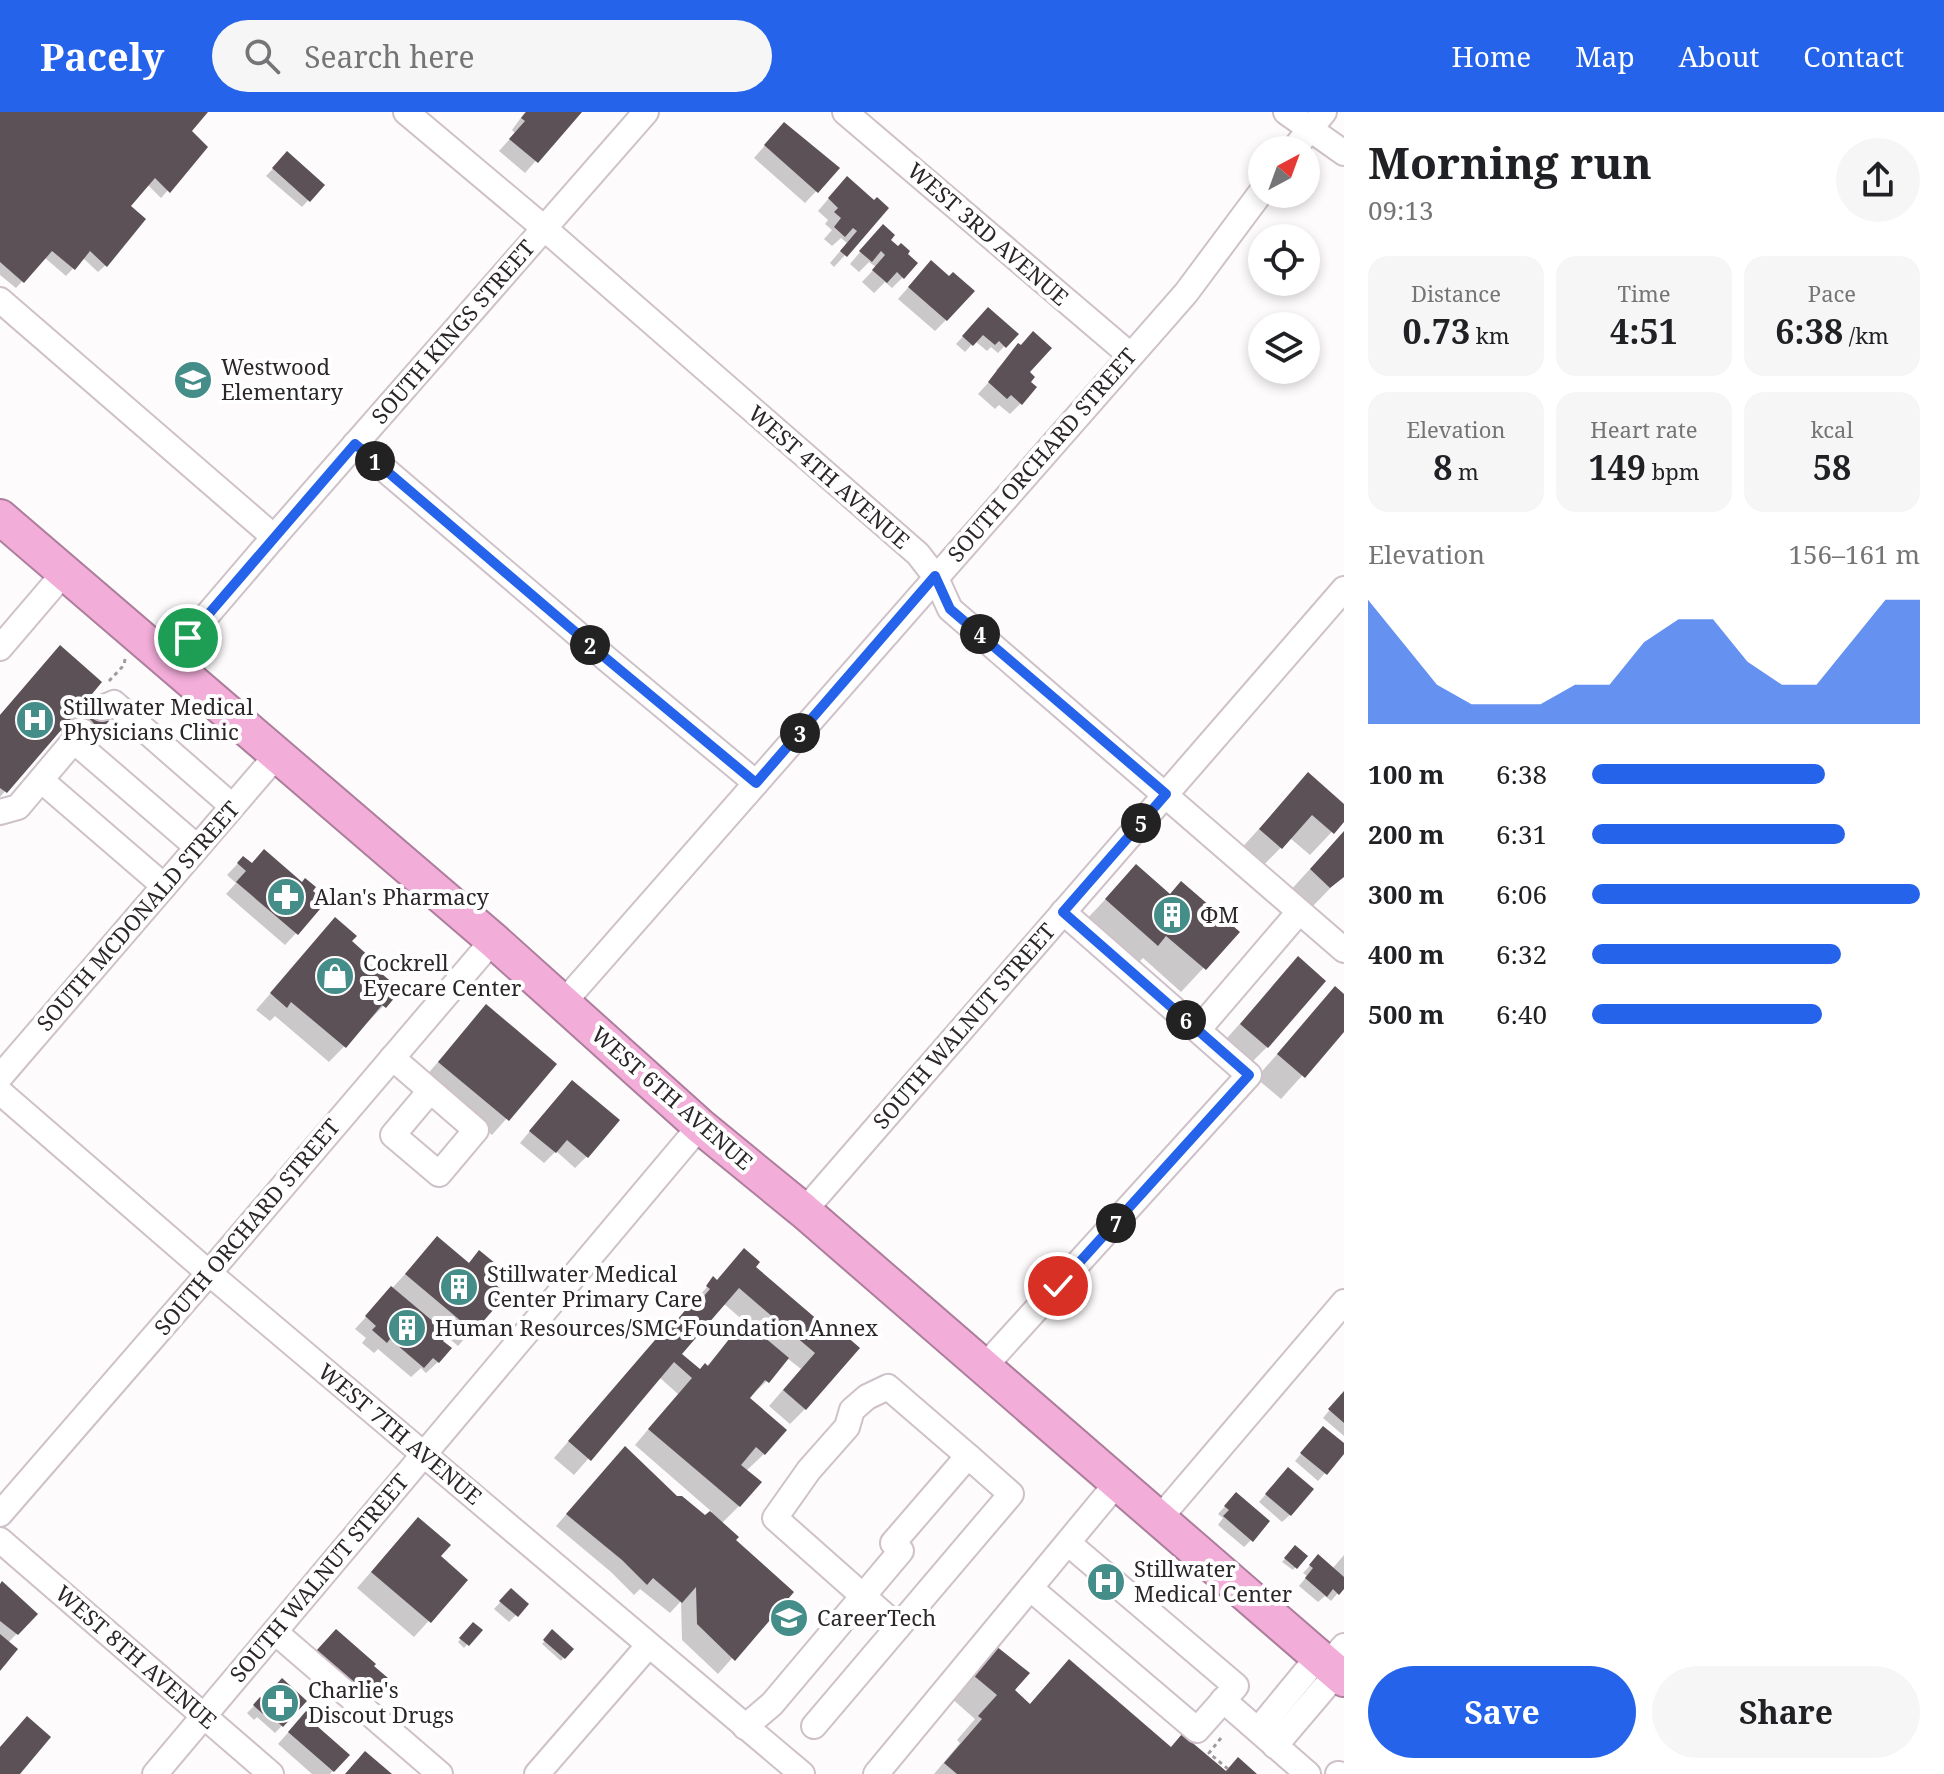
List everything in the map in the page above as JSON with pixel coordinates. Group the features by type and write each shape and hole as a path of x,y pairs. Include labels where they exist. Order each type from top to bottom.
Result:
{"highway":[{"name":"WEST 6TH AVENUE","path":"0,517 493,940 700,1126 804,1211 1159,1519 1334,1664"}],"street":[{"name":"WEST 4TH AVENUE","path":"406,112 918,554 935,576 950,609 1344,950"},
{"name":"SOUTH KINGS STREET","path":"167,662 646,112"},
{"name":"WEST 3RD AVENUE","path":"845,112 1130,355"},
{"path":"1286,112 1316,121 1344,153"},
{"name":"SOUTH ORCHARD STREET","path":"564,1002 1186,293 1249,208"},
{"path":"0,300 274,537"},
{"path":"355,444 756,783"},
{"path":"0,648 64,573"},
{"name":"SOUTH WALNUT STREET","path":"804,1211 1343,593"},
{"path":"102,708 114,703 232,806"},
{"path":"0,812 18,807 78,736 197,847"},
{"name":"SOUTH MCDONALD STREET","path":"0,1077 276,756"},
{"path":"41,780 164,886"},
{"path":"984,1367 1249,1075 1063,912"},
{"path":"1198,1030 1299,912"},
{"name":"SOUTH ORCHARD STREET","path":"0,1514 493,940"},
{"path":"392,1058 430,1091"},
{"name":"WEST 7TH AVENUE","path":"0,1092 209,1273 802,1774"},
{"name":"SOUTH WALNUT STREET","path":"155,1774 700,1126"},
{"path":"1159,1519 1344,1302"},
{"path":"814,1726 1011,1494 888,1387 867,1397 852,1410 847,1427 809,1470 775,1518 898,1627"},
{"path":"745,1727 772,1704 901,1551 893,1543 968,1456"},
{"path":"876,1774 1117,1483"},
{"name":"WEST 8TH AVENUE","path":"0,1540 271,1774"},
{"path":"1030,1588 1197,1730 1236,1686 1068,1543"},
{"path":"275,1632 440,1774"},
{"path":"537,1774 648,1646"},
{"path":"1266,1738 1334,1664"},
{"path":"1223,1700 1308,1774"}],"building":[{"path":"0,112 208,112 192,131 208,147 170,193 155,178 131,206 146,219 107,267 90,251 75,270 52,251 24,283 0,262"},
{"path":"526,112 582,112 538,163 509,139 525,121 521,118"},
{"path":"784,122 840,168 818,193 764,145"},
{"path":"287,151 325,185 310,202 272,168"},
{"path":"847,176 874,200 877,197 889,208 847,257 840,251 857,231 853,228 845,237 834,227 841,218 834,212 838,208 828,198"},
{"path":"883,224 895,235 891,240 898,246 901,243 918,263 904,279 897,272 887,283 872,270 885,255 881,251 872,262 859,251"},
{"path":"931,260 949,276 953,272 975,291 947,321 908,287"},
{"path":"988,307 1019,334 1006,348 999,341 995,345 983,335 973,346 962,336"},
{"path":"1033,331 1052,348 1030,372 1035,377 1031,382 1037,387 1022,405 1011,395 1007,399 988,382 1018,343 1021,345"},
{"name":"Stillwater Medical Physicians Clinic","path":"60,645 102,682 82,706 87,710 91,706 109,721 94,738 76,723 80,718 75,714 7,793 0,788 0,715"},
{"path":"1308,772 1344,804 1344,822 1334,834 1312,815 1282,849 1259,829"},
{"path":"1344,831 1344,877 1330,888 1310,869"},
{"name":"Alan's Pharmacy","path":"264,849 302,882 305,878 316,887 313,891 326,902 298,935 236,882 246,871 237,863 243,856 252,863"},
{"name":"ΦΜ","path":"1136,864 1170,894 1181,881 1240,932 1206,970 1166,936 1158,946 1105,899"},
{"name":"Cockrell Eyecare Center","path":"335,917 357,936 352,941 372,959 369,963 401,990 386,1008 382,1005 346,1048 291,1002 287,1008 270,993"},
{"path":"1298,956 1326,981 1268,1048 1240,1024"},
{"path":"1335,986 1344,994 1344,1032 1305,1078 1277,1054"},
{"path":"486,1004 557,1064 509,1121 438,1062"},
{"path":"572,1080 620,1120 588,1158 567,1140 556,1153 529,1131"},
{"name":"Stillwater Medical Center Primary Care","path":"437,1236 469,1263 479,1250 501,1268 490,1280 507,1294 474,1332 405,1274"},
{"path":"744,1248 760,1262 756,1267 833,1333 837,1328 860,1348 806,1410 783,1390 815,1353 739,1288 682,1354 700,1369 705,1363 708,1366 744,1320 789,1358 769,1383 765,1380 750,1398 787,1430 765,1455 756,1447 741,1465 762,1482 740,1507 648,1429 692,1378 674,1362 591,1461 568,1441 661,1333 664,1335 700,1293 704,1296 710,1289 706,1286 713,1276 717,1280"},
{"name":"Human Resources/SMC Foundation Annex","path":"391,1286 448,1334 443,1341 452,1348 439,1363 433,1358 424,1368 390,1339 387,1343 372,1330 376,1326 365,1316"},
{"path":"1344,1391 1344,1423 1328,1409"},
{"path":"1323,1426 1344,1443 1344,1454 1327,1475 1300,1453"},
{"path":"625,1446 677,1496 682,1496 705,1515 710,1511 739,1537 736,1540 794,1592 735,1661 697,1624 696,1587 682,1603 653,1578 647,1585 566,1514"},
{"path":"1288,1467 1314,1489 1291,1516 1265,1494"},
{"path":"1236,1492 1270,1521 1253,1542 1223,1516 1229,1510 1224,1506"},
{"path":"418,1517 451,1545 441,1556 468,1580 431,1623 371,1572"},
{"path":"1295,1545 1308,1556 1297,1569 1284,1558"},
{"path":"1318,1554 1344,1577 1344,1589 1339,1595 1333,1589 1327,1597 1305,1578 1313,1568 1309,1565"},
{"path":"2,1581 38,1614 18,1635 0,1621"},
{"path":"511,1588 529,1604 518,1617 499,1601"},
{"path":"473,1622 483,1630 469,1646 459,1638"},
{"path":"336,1629 388,1678 370,1698 316,1651"},
{"path":"552,1629 574,1649 565,1659 543,1640"},
{"path":"0,1634 18,1649 0,1671"},
{"path":"996,1646 1030,1673 1015,1690 1030,1704 1069,1659 1171,1747 1182,1734 1226,1771 1238,1757 1257,1774 957,1774 944,1763 982,1719 978,1716 997,1695 973,1675"},
{"name":"Charlie's Discout Drugs","path":"282,1678 307,1701 283,1727 266,1711 263,1714 253,1705 260,1697 263,1699"},
{"path":"312,1704 326,1716 317,1726 350,1755 334,1772 288,1732"},
{"path":"27,1716 51,1737 20,1774 0,1774 0,1747"},
{"path":"365,1751 392,1774 345,1774"}],"place":[{"name":"Westwood Elementary","path":"193,380"},
{"name":"Stillwater Medical Physicians Clinic","path":"35,720"},
{"name":"Alan's Pharmacy","path":"286,897"},
{"name":"ΦΜ","path":"1172,915"},
{"name":"Cockrell Eyecare Center","path":"335,976"},
{"name":"Stillwater Medical Center Primary Care","path":"459,1287"},
{"name":"Human Resources/SMC Foundation Annex","path":"407,1328"},
{"name":"Stillwater Medical Center","path":"1106,1582"},
{"name":"CareerTech","path":"789,1618"},
{"name":"Charlie's Discout Drugs","path":"280,1703"}],"route":[{"path":"188,638 355,444 756,783 935,576 950,609 1166,794 1063,912 1249,1075 1058,1286"}]}
